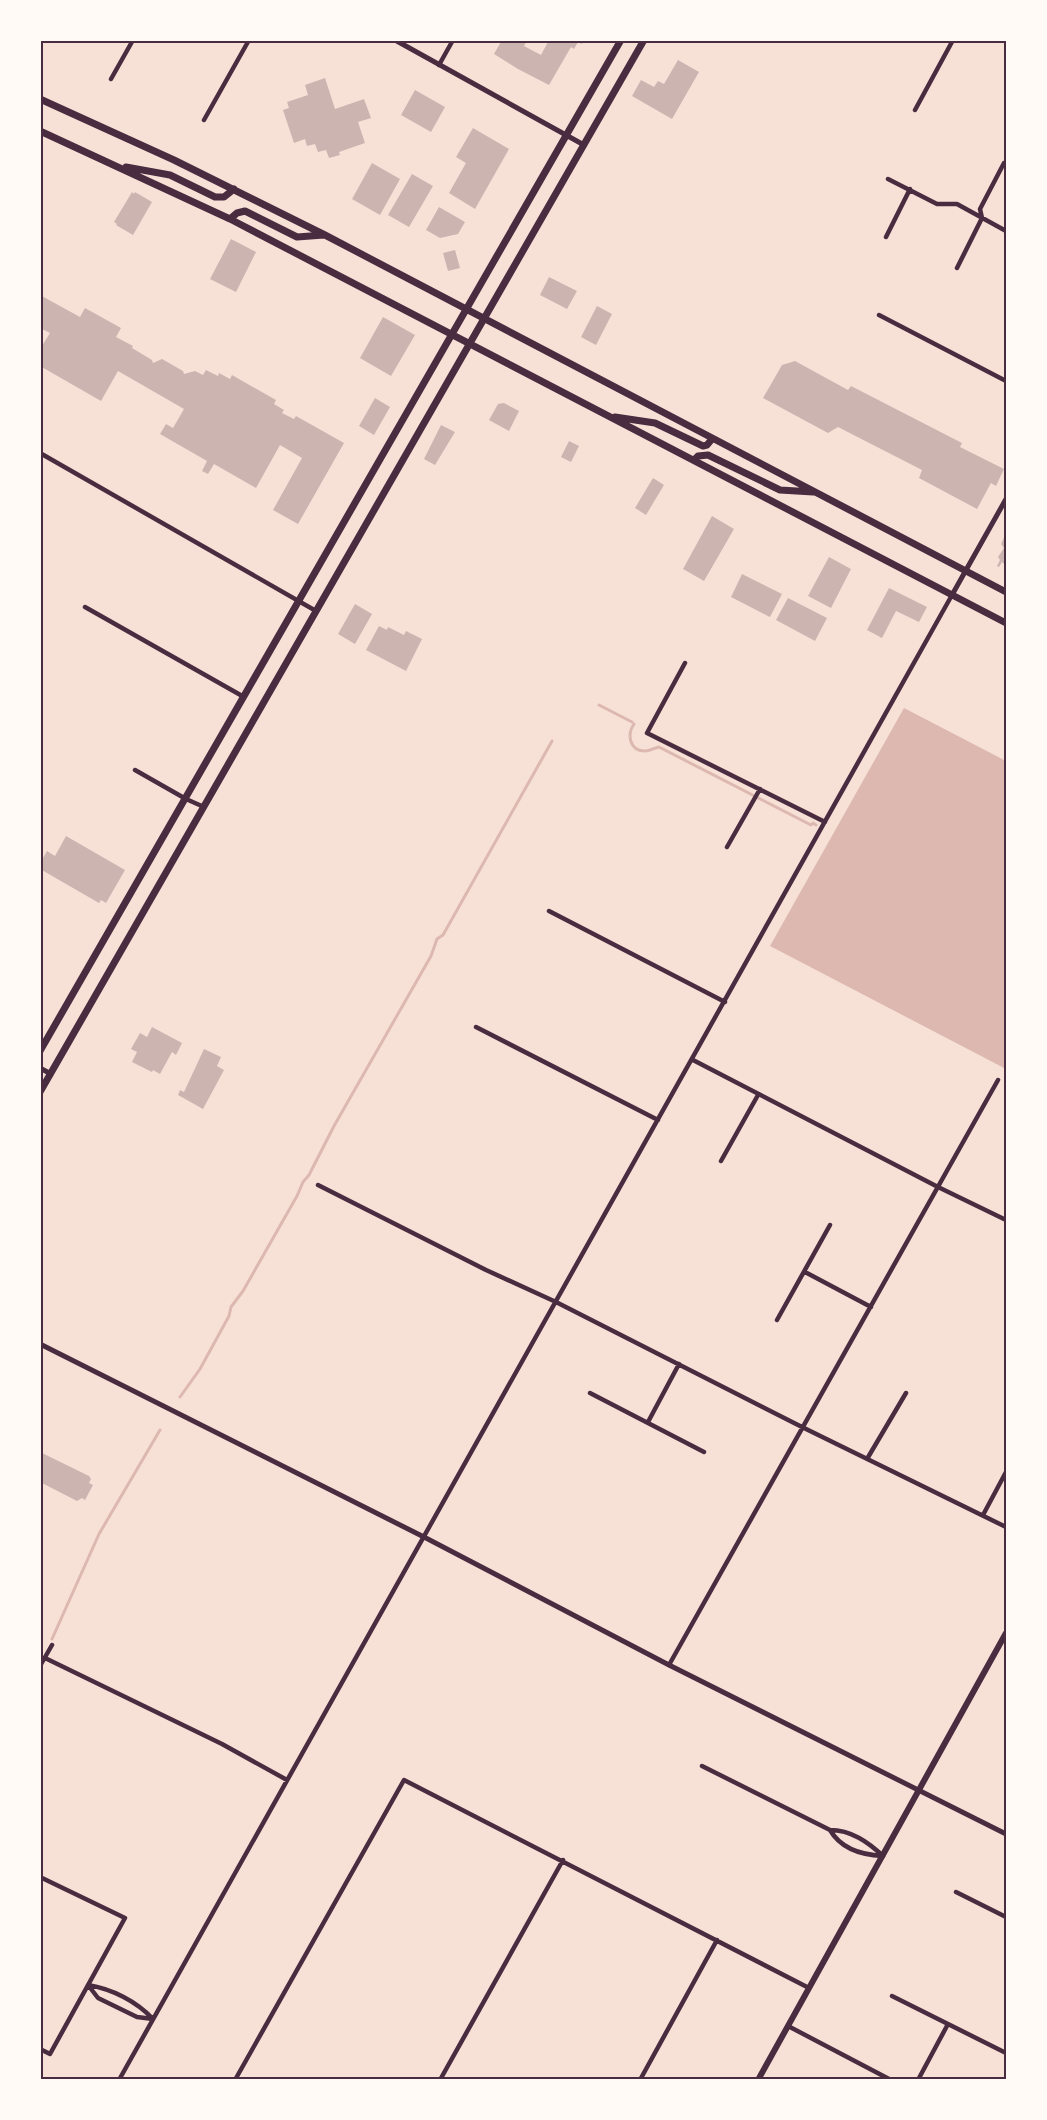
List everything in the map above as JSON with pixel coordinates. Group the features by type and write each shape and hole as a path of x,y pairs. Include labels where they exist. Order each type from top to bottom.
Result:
{"main road":[{"path":"40,1051 621,40"},
{"path":"40,1092 472,344 644,40"},
{"path":"40,99 234,189 325,235 1006,592"},
{"path":"40,131 230,219 1006,622"},
{"path":"118,166 170,175 215,197 224,197 234,189"},
{"path":"230,219 237,213 245,212 297,237 325,235"},
{"path":"609,416 655,423 703,446 712,439"},
{"path":"694,460 698,456 708,455 780,490 815,492"},
{"path":"758,2079 1006,1633"}],"street":[{"path":"111,79 133,40"},
{"path":"204,120 249,40"},
{"path":"395,40 584,145"},
{"path":"439,64 453,40"},
{"path":"915,110 953,40"},
{"path":"957,268 982,218 980,209 1004,163"},
{"path":"888,179 937,204 957,204 1006,231"},
{"path":"886,237 910,189"},
{"path":"879,315 1006,381"},
{"path":"40,453 316,611"},
{"path":"119,2079 1006,499"},
{"path":"85,607 244,697"},
{"path":"686,663 647,733 825,822"},
{"path":"135,770 204,807"},
{"path":"727,847 760,789"},
{"path":"549,910 725,1002"},
{"path":"476,1027 658,1120"},
{"path":"693,1060 1006,1220"},
{"path":"40,1068 51,1074"},
{"path":"669,1665 998,1080"},
{"path":"721,1161 758,1095"},
{"path":"318,1185 1006,1527"},
{"path":"777,1320 830,1225"},
{"path":"804,1272 871,1307"},
{"path":"40,1344 1006,1834"},
{"path":"648,1422 679,1364"},
{"path":"590,1393 705,1452"},
{"path":"867,1459 906,1393"},
{"path":"983,1515 1006,1472"},
{"path":"40,1666 52,1645"},
{"path":"45,1658 222,1744 287,1780"},
{"path":"702,1766 830,1830 842,1830 869,1844 883,1856"},
{"path":"235,2079 404,1780 809,1988"},
{"path":"830,1830 836,1841 863,1855 883,1856"},
{"path":"440,2079 563,1860"},
{"path":"40,1877 125,1918 50,2054 40,2049"},
{"path":"956,1892 1006,1917"},
{"path":"639,2079 717,1940"},
{"path":"88,1985 98,1998 137,2017 153,2019"},
{"path":"88,1985 103,1987 142,2007 153,2019"},
{"path":"892,1996 1006,2053"},
{"path":"918,2079 948,2024"},
{"path":"789,2026 891,2079"}],"shaded area":[{"path":"904,708 1006,761 1006,1069 770,946"}],"building":[{"path":"502,40 527,40 524,46 541,55 549,40 584,40 582,44 578,42 574,49 571,47 549,85 494,54"},
{"path":"678,60 699,72 672,119 632,96 641,80 654,87 658,81 664,84"},
{"path":"325,78 335,109 364,99 371,118 358,122 365,143 329,158 326,150 318,152 315,144 307,146 305,139 294,143 283,110 289,108 287,102 308,95 305,85"},
{"path":"415,90 445,107 431,132 401,115"},
{"path":"473,128 509,149 475,209 449,193 466,163 456,157"},
{"path":"372,163 400,179 380,215 352,199"},
{"path":"412,174 433,186 409,227 388,215"},
{"path":"132,192 152,202 133,235 114,222"},
{"path":"439,207 465,222 458,234 440,238 426,230"},
{"path":"231,239 256,252 236,292 210,279"},
{"path":"455,250 460,268 448,271 443,253"},
{"path":"549,277 577,291 567,309 540,295"},
{"path":"40,295 80,317 85,308 121,328 116,337 133,346 132,348 152,360 153,363 162,359 183,371 184,374 195,371 203,375 206,370 230,379 232,375 276,400 274,404 284,410 282,413 294,419 296,416 344,443 298,524 273,510 302,458 280,445 256,488 214,464 208,474 202,471 207,461 160,434 166,424 173,428 184,409 118,371 101,401 40,366 40,349 50,333 40,328"},
{"path":"597,306 612,314 596,345 581,337"},
{"path":"383,317 415,335 391,376 360,358"},
{"path":"795,361 848,390 851,386 962,443 960,447 1004,469 996,486 991,483 977,509 919,478 922,470 838,427 828,433 763,398 782,365"},
{"path":"375,398 390,407 374,435 359,426"},
{"path":"504,403 519,411 509,431 489,420 498,404"},
{"path":"441,425 455,432 435,465 424,459"},
{"path":"569,441 579,446 571,462 561,457"},
{"path":"653,478 664,485 646,515 635,508"},
{"path":"712,516 734,529 704,581 683,569"},
{"path":"1006,533 1006,566 1002,562 999,567 997,566 1000,560 998,557 1004,548 1001,544"},
{"path":"829,557 851,569 831,608 808,596"},
{"path":"742,574 782,594 770,617 731,597"},
{"path":"889,588 927,607 919,622 896,611 882,638 867,630"},
{"path":"788,598 827,618 815,641 776,620"},
{"path":"355,604 372,614 355,644 338,634"},
{"path":"379,626 387,630 388,627 404,635 406,631 422,639 406,671 366,650"},
{"path":"66,836 125,870 106,903 101,900 99,903 40,869 40,863 47,851 55,856"},
{"path":"152,1027 182,1043 176,1055 172,1052 160,1074 132,1062 137,1052 131,1049 140,1033 147,1037"},
{"path":"204,1049 221,1057 217,1066 224,1070 203,1109 178,1095 180,1090 184,1092"},
{"path":"40,1452 89,1476 91,1479 89,1483 93,1485 85,1500 82,1498 77,1501 40,1482"}],"waterway":[{"path":"599,705 632,722"},
{"path":"634,724 630,737 636,748 649,751 659,747 811,825 813,823 816,825"},
{"path":"180,1397 200,1369 229,1316 231,1307 243,1291 431,956 437,939 443,935 552,741"},
{"path":"52,1639 99,1534 160,1430"}]}
